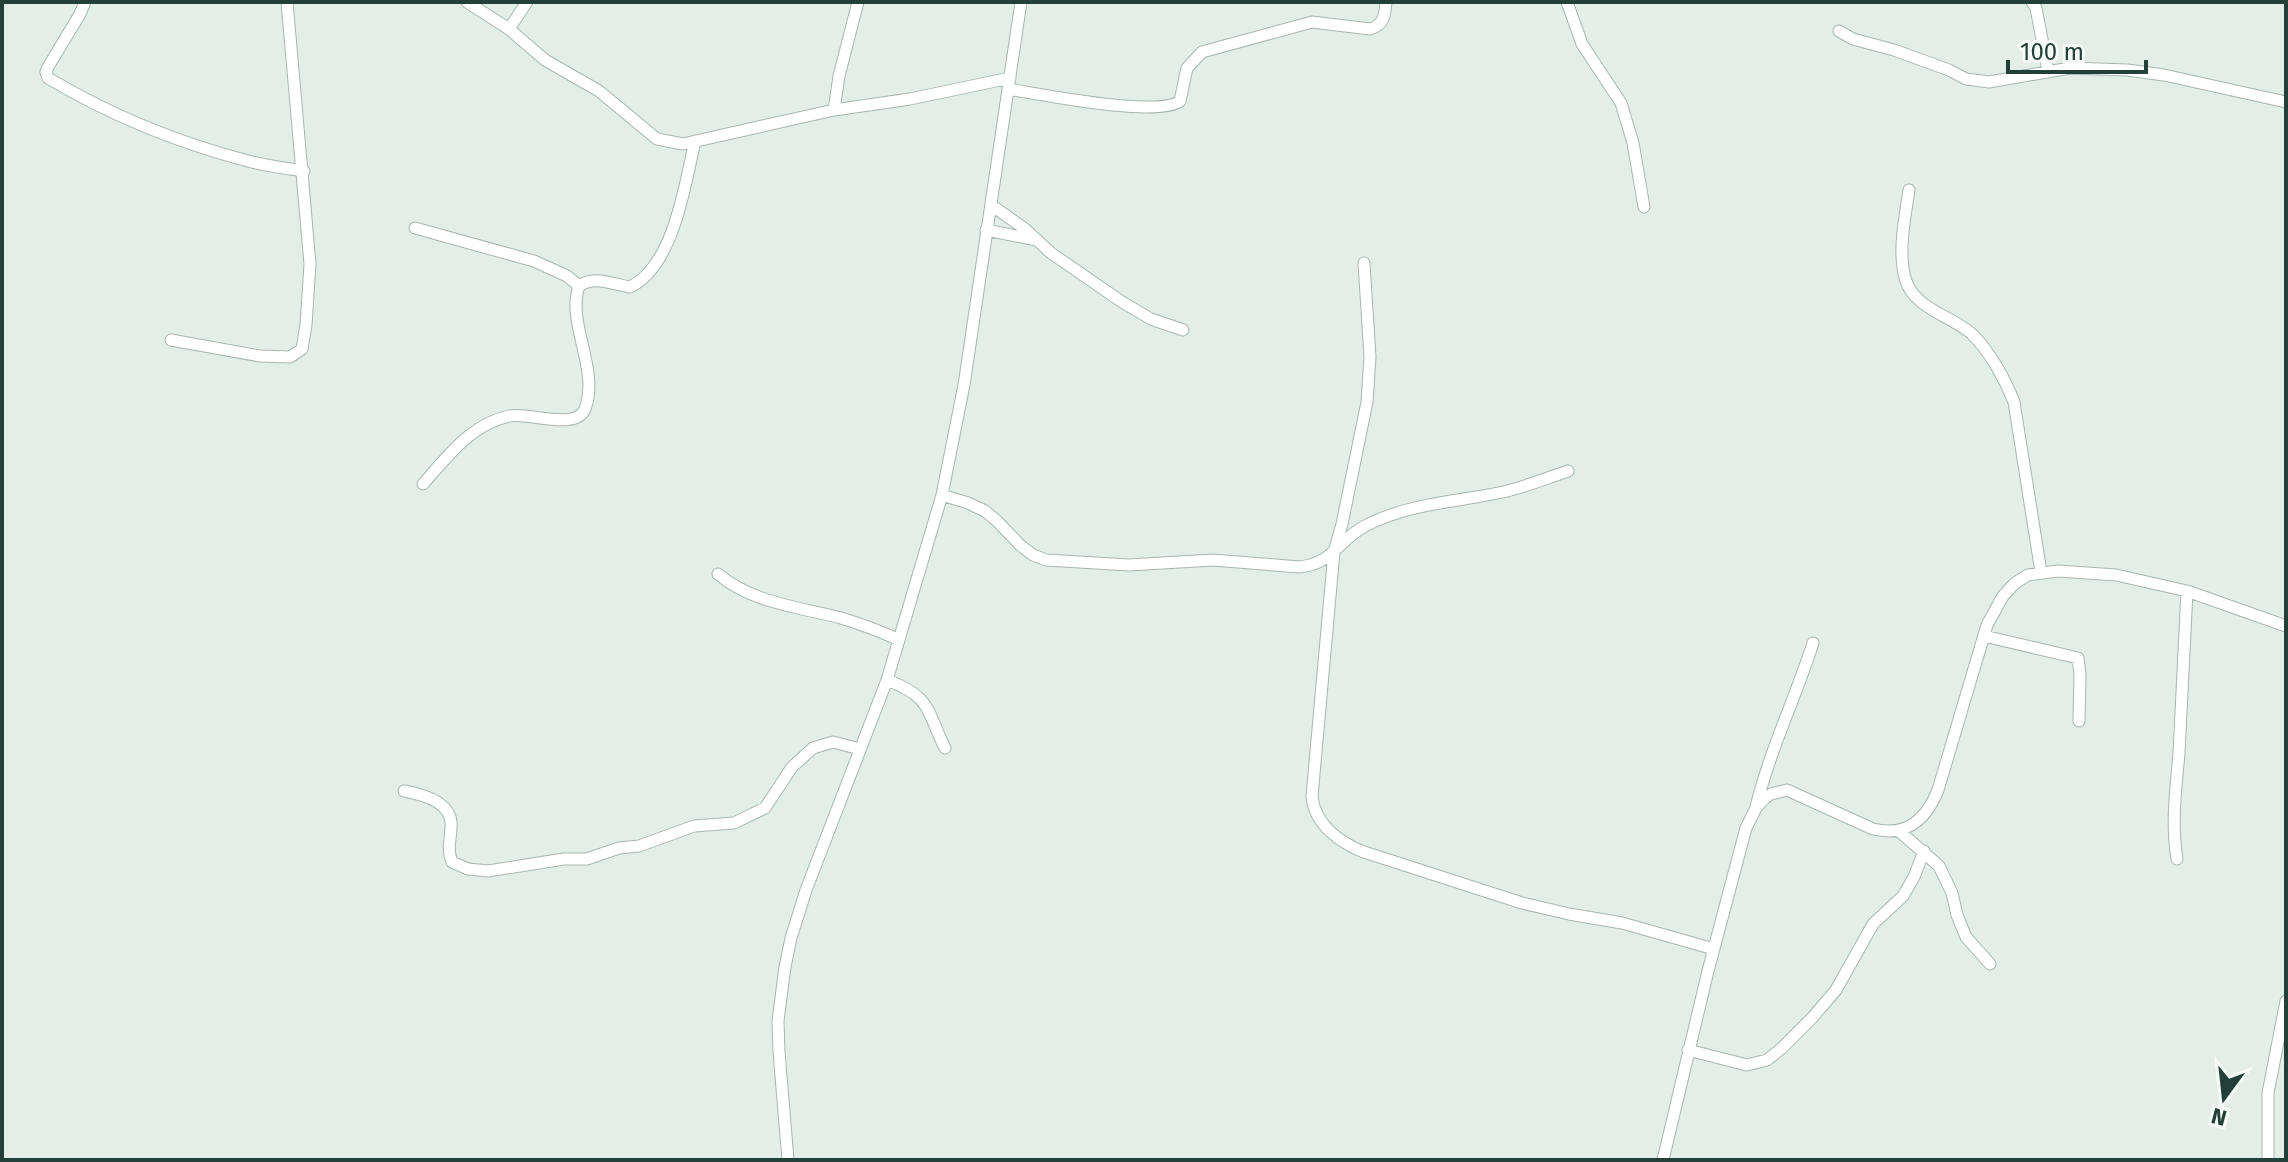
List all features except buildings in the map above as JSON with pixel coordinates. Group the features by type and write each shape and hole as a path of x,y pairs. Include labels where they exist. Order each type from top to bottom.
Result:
{"street":[{"path":"85,2 48,67 48,78 167,136 249,162 304,171"},
{"path":"171,340 260,356 290,357 302,349 310,264 287,2"},
{"path":"467,2 509,29 545,60 599,91 657,139 683,144 834,110 1009,84 1089,101 1150,107 1174,105 1180,101 1187,68 1202,52 1312,22 1370,29 1378,27 1385,17 1386,2"},
{"path":"509,29 527,2"},
{"path":"834,110 839,76 858,2"},
{"path":"788,1160 778,1021 785,967 806,890 887,680 942,495 964,385 1021,2"},
{"path":"1567,2 1582,44 1621,103 1633,143 1644,207"},
{"path":"2032,2 2036,8 2048,71"},
{"path":"1839,31 1853,39 1894,50 1966,79 1989,82 2070,68 2127,70 2286,102"},
{"path":"423,484 461,441 488,423 511,415 569,420 579,417 584,410 588,383 576,311 579,286 591,280 630,287 644,277 666,246 677,221 695,141"},
{"path":"1909,190 1902,262 1907,284 1927,306 1975,336 2007,386 2014,402 2041,572"},
{"path":"991,205 1051,253 1122,302 1151,319 1183,330"},
{"path":"415,228 534,261 567,276 579,286"},
{"path":"986,230 1038,240"},
{"path":"1364,263 1370,357 1367,402 1334,552 1313,805 1327,829 1351,847 1364,852 1522,903 1622,923 1714,949"},
{"path":"942,495 985,511 1021,546 1046,560 1129,565 1213,560 1299,567 1312,566 1330,557 1353,532 1396,513 1507,491 1568,471"},
{"path":"1756,808 1771,794 1787,790 1886,832 1899,831 1921,819 1935,798 1994,610 2015,583 2028,575 2041,572 2116,575 2187,591 2286,626"},
{"path":"718,574 729,584 749,593 869,627 899,640"},
{"path":"2177,859 2173,817 2187,591"},
{"path":"1984,636 2078,658 2079,721"},
{"path":"1663,1160 1688,1050 1746,828 1756,808 1766,769 1813,643"},
{"path":"887,680 909,688 924,701 945,748"},
{"path":"404,791 422,794 447,811 451,821 449,856 452,862 468,869 488,871 564,859 587,859 619,848 639,846 694,826 734,823 765,808 792,767 813,748 833,742 860,749"},
{"path":"1899,831 1939,866 1952,893 1966,937 1990,964"},
{"path":"1688,1050 1747,1065 1767,1060 1782,1048 1836,990 1873,924 1903,896 1924,851"},
{"path":"2268,1160 2268,1093 2286,1001"}]}
